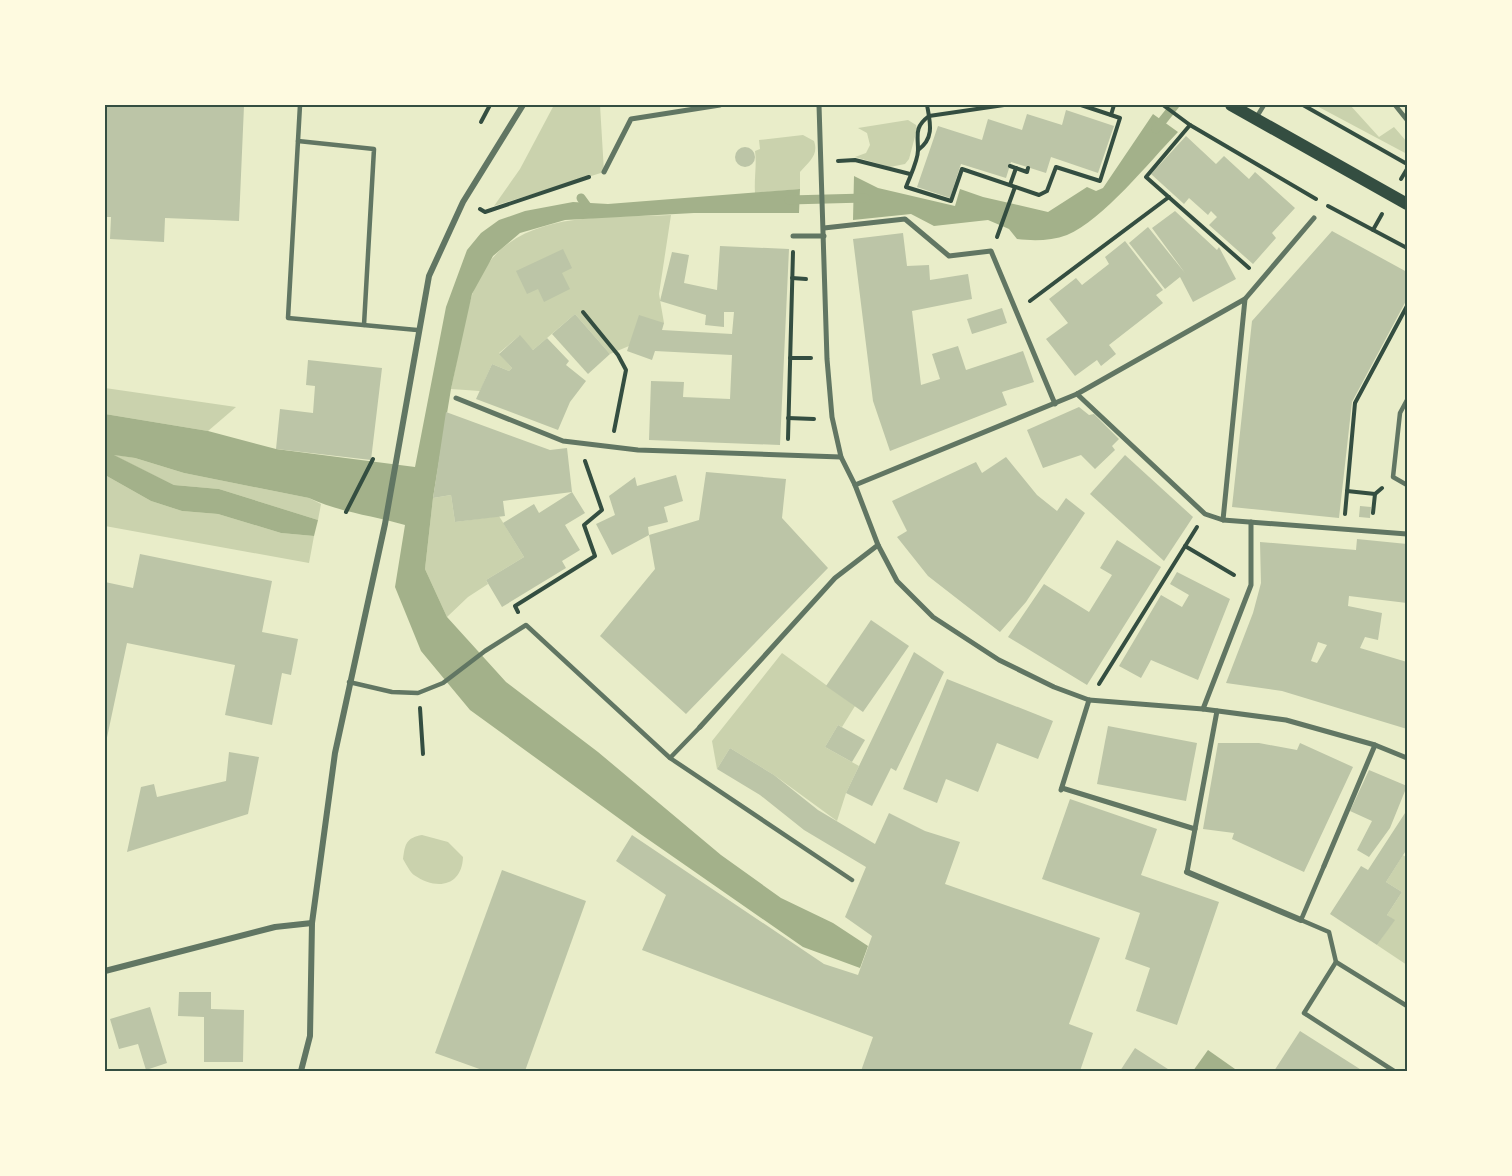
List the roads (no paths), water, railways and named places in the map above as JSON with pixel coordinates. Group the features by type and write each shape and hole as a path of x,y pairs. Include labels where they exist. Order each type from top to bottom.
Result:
{"main road":[{"path":"1231,105 1407,204"}],"street":[{"path":"301,1071 310,1036 312,923 335,753 385,524 417,330 429,276 463,202 523,105"},
{"path":"604,172 631,119 720,105"},
{"path":"819,105 828,382 841,457 855,485 878,545 897,581 933,617 999,660 1054,687 1089,700 1203,709 1286,720 1376,745 1407,758"},
{"path":"855,485 1077,394 1245,299 1314,218"},
{"path":"823,226 905,219 949,256 992,251 1055,404"},
{"path":"794,236 824,237"},
{"path":"1223,520 1245,299"},
{"path":"1077,394 1205,514 1223,520 1407,534"},
{"path":"456,398 563,441 611,447 841,457"},
{"path":"1203,709 1251,585 1251,522"},
{"path":"700,727 835,578 878,545"},
{"path":"1089,700 1061,790 1195,830"},
{"path":"1217,711 1187,872 1300,920"},
{"path":"1324,866 1376,745"},
{"path":"105,971 275,927 312,923"}],"lane":[{"path":"300,105 288,318 417,330"},
{"path":"1256,120 1264,105"},
{"path":"1395,105 1407,120"},
{"path":"298,141 374,149 364,325"},
{"path":"1407,400 1400,413 1393,477 1407,485"},
{"path":"349,682 392,692 418,693 443,683 485,651 526,625 670,758 852,880"},
{"path":"670,758 700,727"},
{"path":"1324,866 1300,920 1329,932 1336,962 1304,1013 1394,1071"},
{"path":"1336,962 1407,1005"}],"waterway":[{"path":"1156,129 1175,105"},
{"path":"581,198 589,209"},
{"path":"789,200 865,198"}]}
